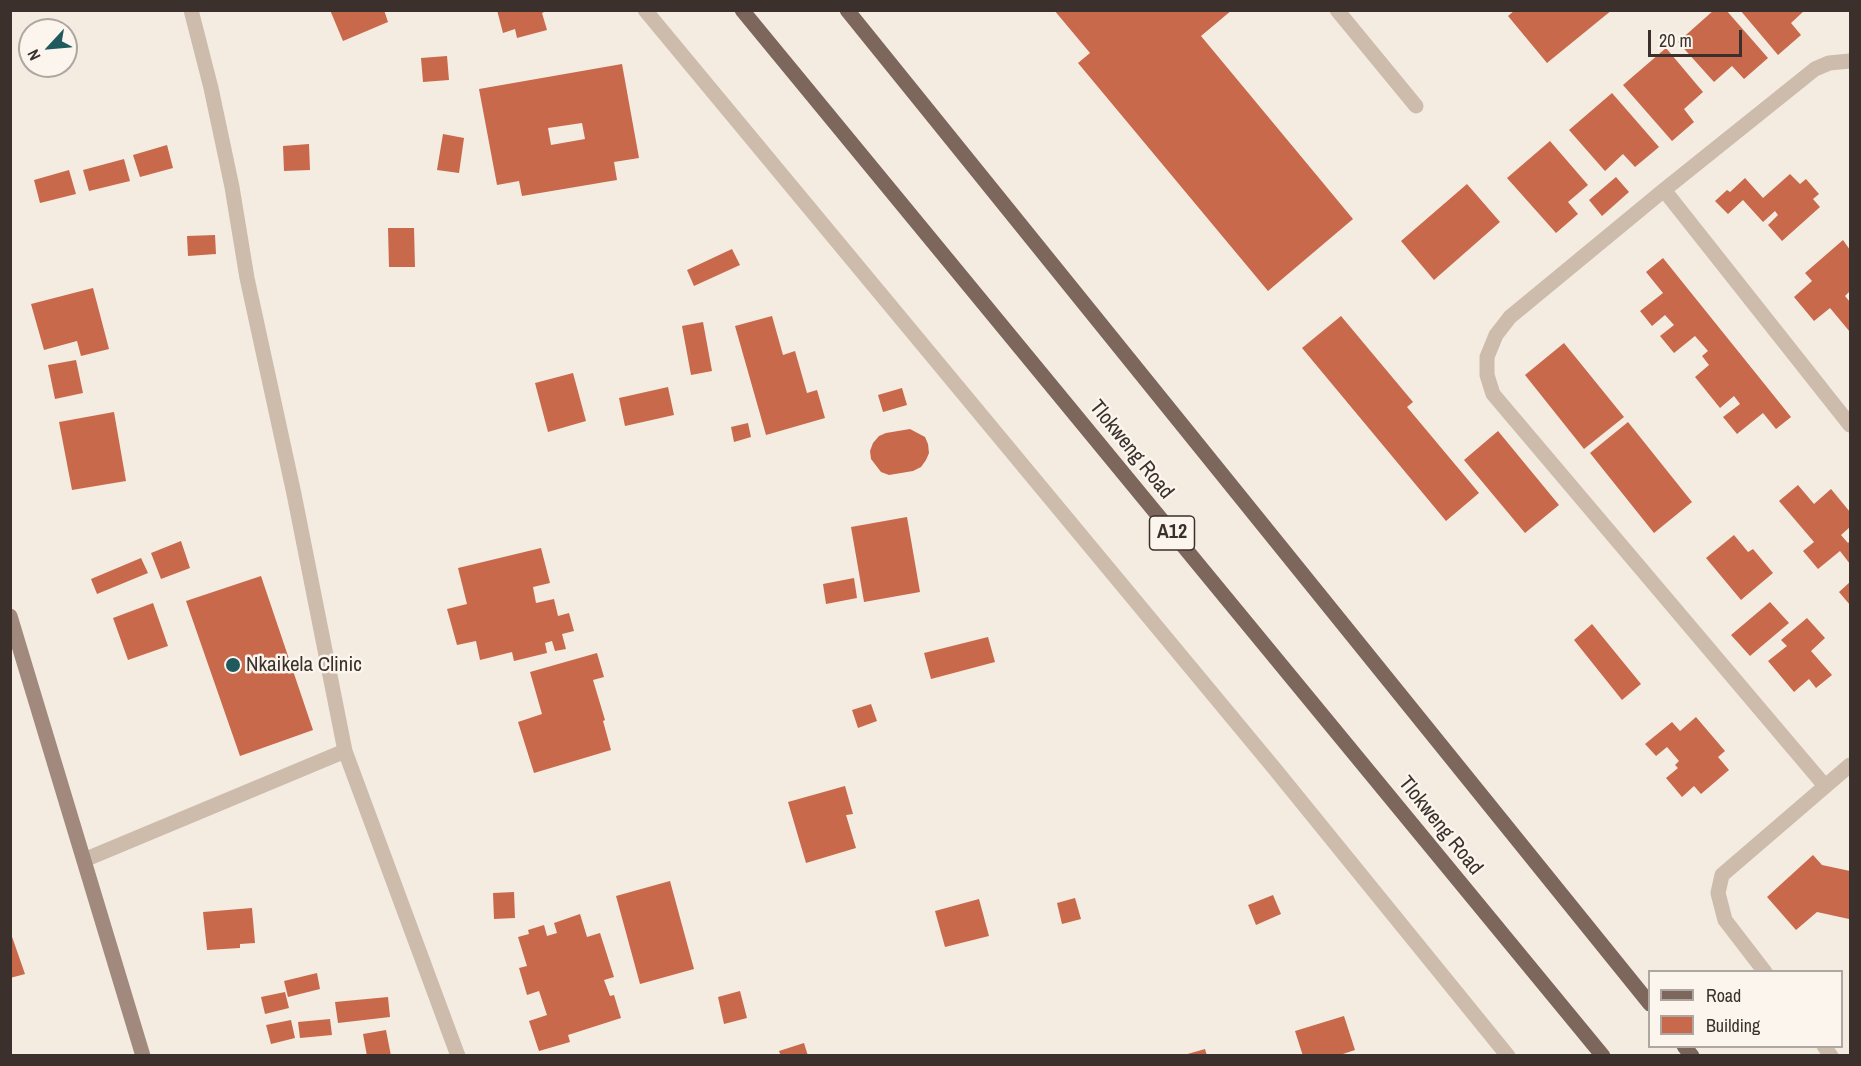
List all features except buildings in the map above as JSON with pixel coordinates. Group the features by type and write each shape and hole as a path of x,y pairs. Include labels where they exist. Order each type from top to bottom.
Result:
{"main road":[{"name":"Tlokweng Road","path":"742,10 1603,1056"},
{"path":"847,10 1648,1002"}],"street":[{"path":"191,10 232,187 247,278 294,494 345,751 458,1056"},
{"path":"645,10 1274,768 1508,1056"},
{"path":"1337,10 1416,106"},
{"path":"1825,786 1493,394 1487,375 1487,357 1496,335 1510,317 1664,190 1815,69 1829,63 1851,61"},
{"path":"1664,190 1851,425"},
{"path":"10,616 143,1056"},
{"path":"84,860 345,751"},
{"path":"1763,970 1725,920 1718,893 1722,875 1851,765"}],"place":[{"name":"Nkaikela Clinic","path":"233,665"}]}
